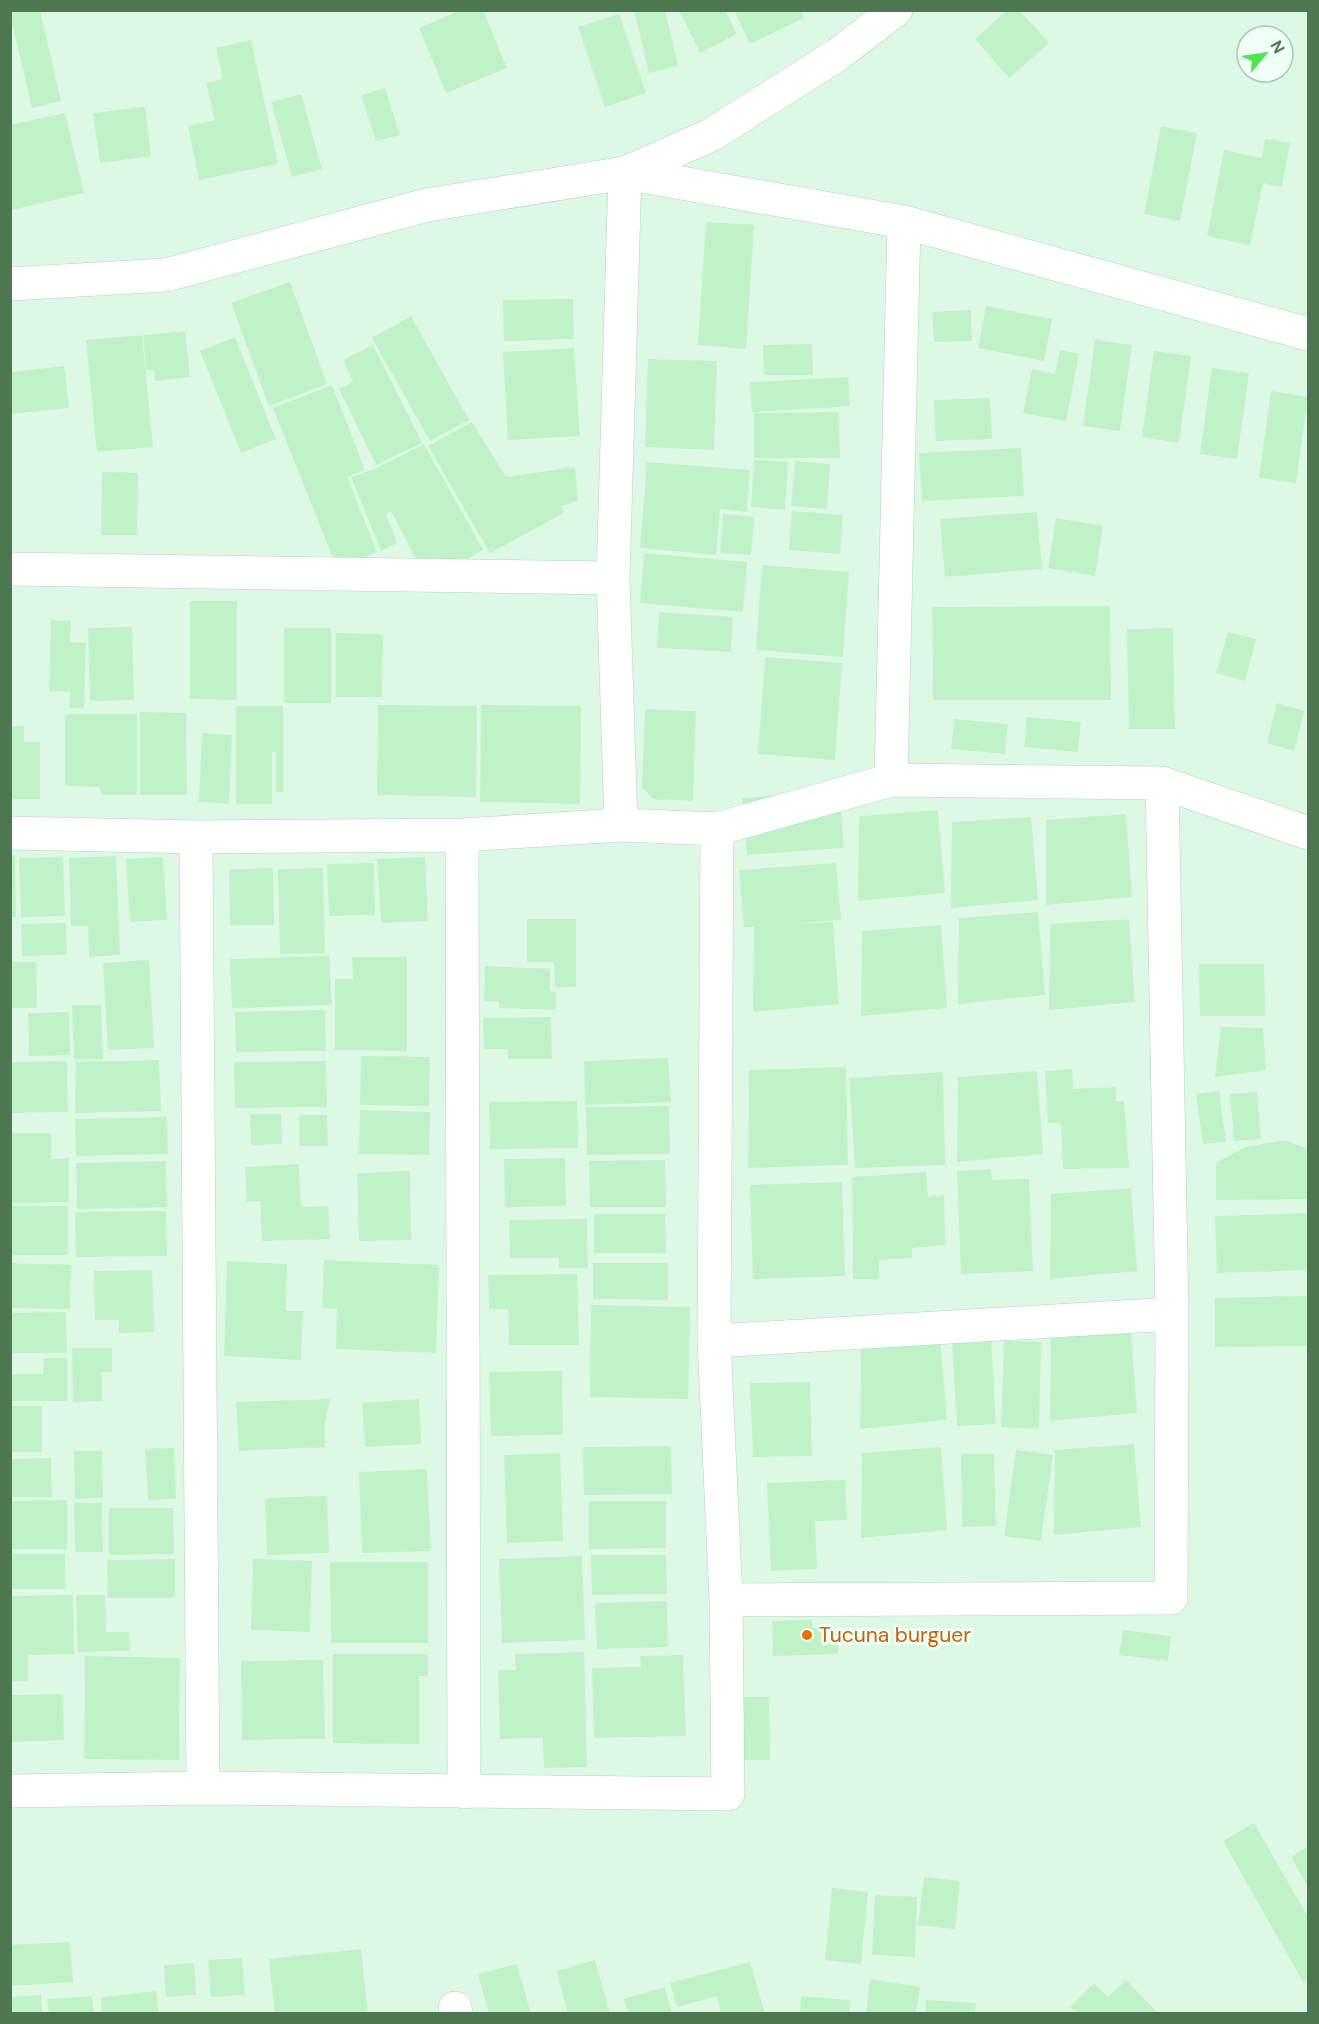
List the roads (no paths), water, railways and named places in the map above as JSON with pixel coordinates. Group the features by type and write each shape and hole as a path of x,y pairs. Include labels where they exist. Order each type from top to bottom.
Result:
{"street":[{"path":"10,284 166,275 427,205 625,173 711,135 837,55 896,10"},
{"path":"625,173 904,222 1308,334"},
{"path":"621,825 613,578 625,173"},
{"path":"891,780 904,222"},
{"path":"10,569 613,578"},
{"path":"10,832 195,837 462,835 621,825 717,829 891,780 1162,783 1308,833"},
{"path":"726,1600 1171,1598 1172,1314 1162,783"},
{"path":"10,1791 203,1788 728,1794 726,1600 714,1341 717,829"},
{"path":"462,835 464,1792"},
{"path":"195,837 203,1788"},
{"path":"714,1341 1172,1314"}],"place":[{"name":"Tucuna burguer","path":"807,1635"}]}
